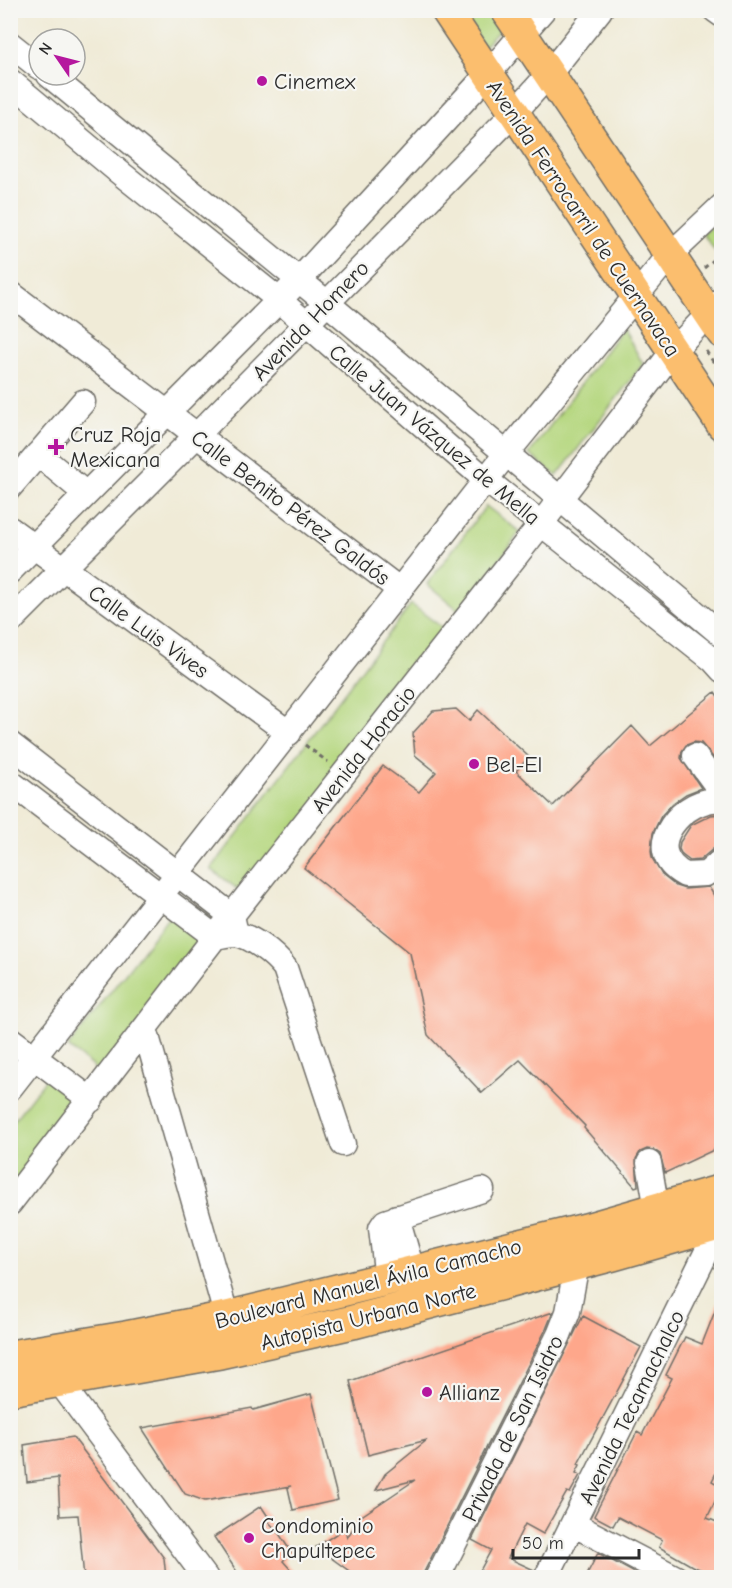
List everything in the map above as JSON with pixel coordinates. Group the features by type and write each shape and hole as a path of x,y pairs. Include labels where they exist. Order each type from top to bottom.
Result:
{"highway":[{"name":"Boulevard Manuel Ávila Camacho","path":"10,1357 126,1338 227,1318 400,1276 722,1191"},
{"name":"Boulevard Manuel Ávila Camacho","path":"10,1398 246,1355 575,1274 718,1226"},
{"name":"Autopista Urbana Norte","path":"10,1369 236,1329 718,1226"},
{"name":"Autopista Urbana Norte","path":"10,1389 220,1352 342,1325 718,1226"}],"main road":[{"name":"Avenida Ferrocarril de Cuernavaca","path":"446,10 722,425"},
{"path":"506,10 714,324"}],"street":[{"name":"Avenida Homero","path":"10,571 299,280 488,74 543,10"},
{"name":"Avenida Homero","path":"10,622 514,113 549,74 600,10"},
{"path":"715,10 722,15"},
{"path":"10,44 27,57"},
{"name":"Calle Juan Vázquez de Mella","path":"10,81 279,300 486,480 719,662"},
{"name":"Calle Juan Vázquez de Mella","path":"64,87 327,303 722,635"},
{"path":"119,172 140,148"},
{"path":"10,1088 506,454 669,256 722,206"},
{"name":"Calle Benito Pérez Galdós","path":"10,293 400,590"},
{"name":"Avenida Horacio","path":"10,1203 145,1029 228,929 344,774 541,524 673,351 714,324"},
{"path":"10,487 83,402"},
{"path":"38,454 86,494"},
{"name":"Calle Luis Vives","path":"10,529 289,733"},
{"path":"10,744 179,873 228,929"},
{"path":"695,756 722,793"},
{"path":"10,782 162,896 261,946 275,956 285,968 343,1144"},
{"path":"722,800 705,802 692,808 674,824 664,842 664,852 670,864 685,875 706,874 722,860"},
{"path":"145,1029 227,1318"},
{"path":"10,1039 91,1100"},
{"path":"649,1163 657,1210"},
{"path":"400,1276 398,1217 482,1190"},
{"name":"Avenida Tecamachalco","path":"546,1578 718,1226"},
{"name":"Privada de San Isidro","path":"437,1578 559,1335 568,1312 575,1274"},
{"path":"64,1389 206,1578"},
{"path":"573,1524 676,1578"}],"path":[{"path":"714,324 722,375"},
{"path":"289,733 344,774"}],"green space":[{"path":"457,11 490,11 502,28 482,48"},
{"path":"721,219 721,259 703,234"},
{"path":"623,328 643,364 557,476 529,454"},
{"path":"486,506 520,532 461,612 427,584"},
{"path":"411,604 448,632 248,897 211,869"},
{"path":"174,910 209,937 102,1074 68,1047"},
{"path":"48,1076 86,1106 11,1201 11,1124"}],"building":[{"path":"715,692 722,702 722,768 701,743 694,742 686,745 681,758 701,788 673,803 661,816 653,833 651,851 652,858 662,875 676,886 685,889 709,887 722,909 722,1146 665,1173 660,1154 647,1149 640,1152 636,1159 638,1186 635,1187 584,1128 585,1126 520,1060 482,1093 428,1035 410,953 304,868 383,766 419,792 436,772 415,755 413,733 433,711 456,709 469,721 478,710 529,757 516,771 553,806 632,726 650,746"},
{"path":"722,814 722,846 713,849 700,860 690,861 682,855 679,849 680,842 691,825 711,815"},
{"path":"721,1296 722,1461 712,1481 722,1487 707,1518 722,1524 722,1578 692,1566 659,1547 662,1540 618,1517 613,1526 594,1516 637,1432 642,1435 672,1378 666,1375 685,1337 702,1344"},
{"path":"553,1312 421,1578 359,1578 316,1547 345,1528 347,1538 360,1517 415,1480 376,1490 385,1474 427,1440 368,1455 350,1381"},
{"path":"583,1316 641,1347 578,1464 580,1465 576,1473 580,1475 570,1493 567,1492 543,1534 525,1524 508,1558 534,1570 532,1578 476,1578 491,1550 472,1540"},
{"path":"311,1394 338,1500 293,1510 288,1488 291,1486 205,1501 185,1494 142,1428 252,1408 253,1410"},
{"path":"73,1437 164,1558 166,1578 84,1578 78,1515 60,1516 58,1478 27,1482 24,1445"},
{"name":"Condominio Chapultepec","path":"261,1506 269,1518 267,1520 291,1552 283,1561 298,1578 241,1578 214,1537"},
{"path":"598,1553 644,1578 585,1578"}],"place":[{"name":"Cinemex","path":"262,81"},
{"name":"Cruz Roja Mexicana","path":"56,447"},
{"name":"Bel-El","path":"474,764"},
{"name":"Allianz","path":"427,1392"},
{"name":"Condominio Chapultepec","path":"249,1538"}]}
